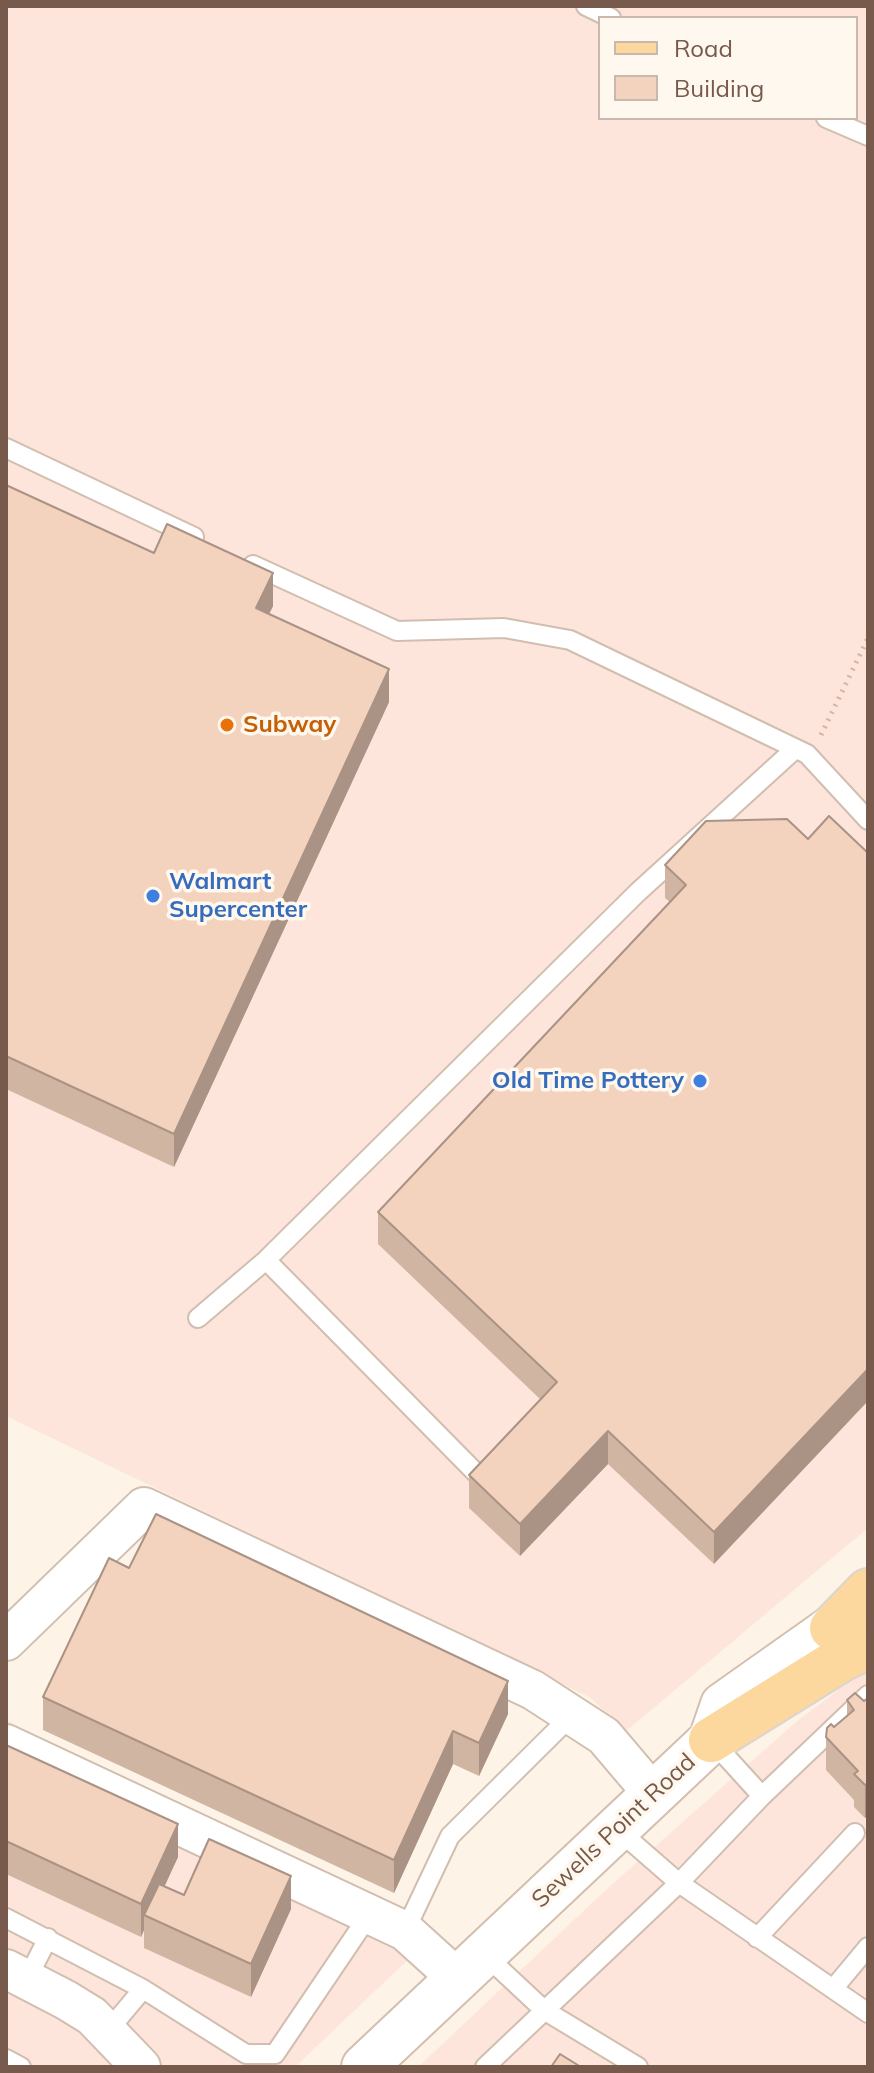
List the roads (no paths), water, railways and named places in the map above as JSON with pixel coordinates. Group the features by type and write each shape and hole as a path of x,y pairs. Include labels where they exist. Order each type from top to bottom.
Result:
{"main road":[{"path":"711,1740 843,1658 868,1591"},
{"name":"Sewells Point Road","path":"364,2067 711,1740"}],"street":[{"path":"6,1641 144,1507 533,1690 604,1736 654,1795"},
{"path":"6,1744 405,1931 471,1966"},
{"path":"17,1974 92,2016 141,2067"}],"lane":[{"path":"586,6 607,16"},
{"path":"831,120 868,136"},
{"path":"6,448 205,542"},
{"path":"242,560 397,631 504,628 570,640 802,753 868,820"},
{"path":"198,1318 266,1260 638,892 802,753"},
{"path":"266,1260 478,1475"},
{"path":"485,2067 679,1883 762,1796 868,1695"},
{"path":"405,1931 450,1836 572,1715"},
{"path":"711,1740 762,1796"},
{"path":"617,1829 679,1883 868,2013"},
{"path":"757,1938 855,1833"},
{"path":"6,1918 143,1989 246,2054 275,2054 369,1915"},
{"path":"17,1974 48,1938"},
{"path":"833,1989 868,1947"},
{"path":"471,1966 638,2067"},
{"path":"107,2032 143,1989"}],"place":[{"name":"Subway","path":"227,725"},
{"name":"Walmart Supercenter","path":"153,896"},
{"name":"Old Time Pottery","path":"700,1081"}]}
